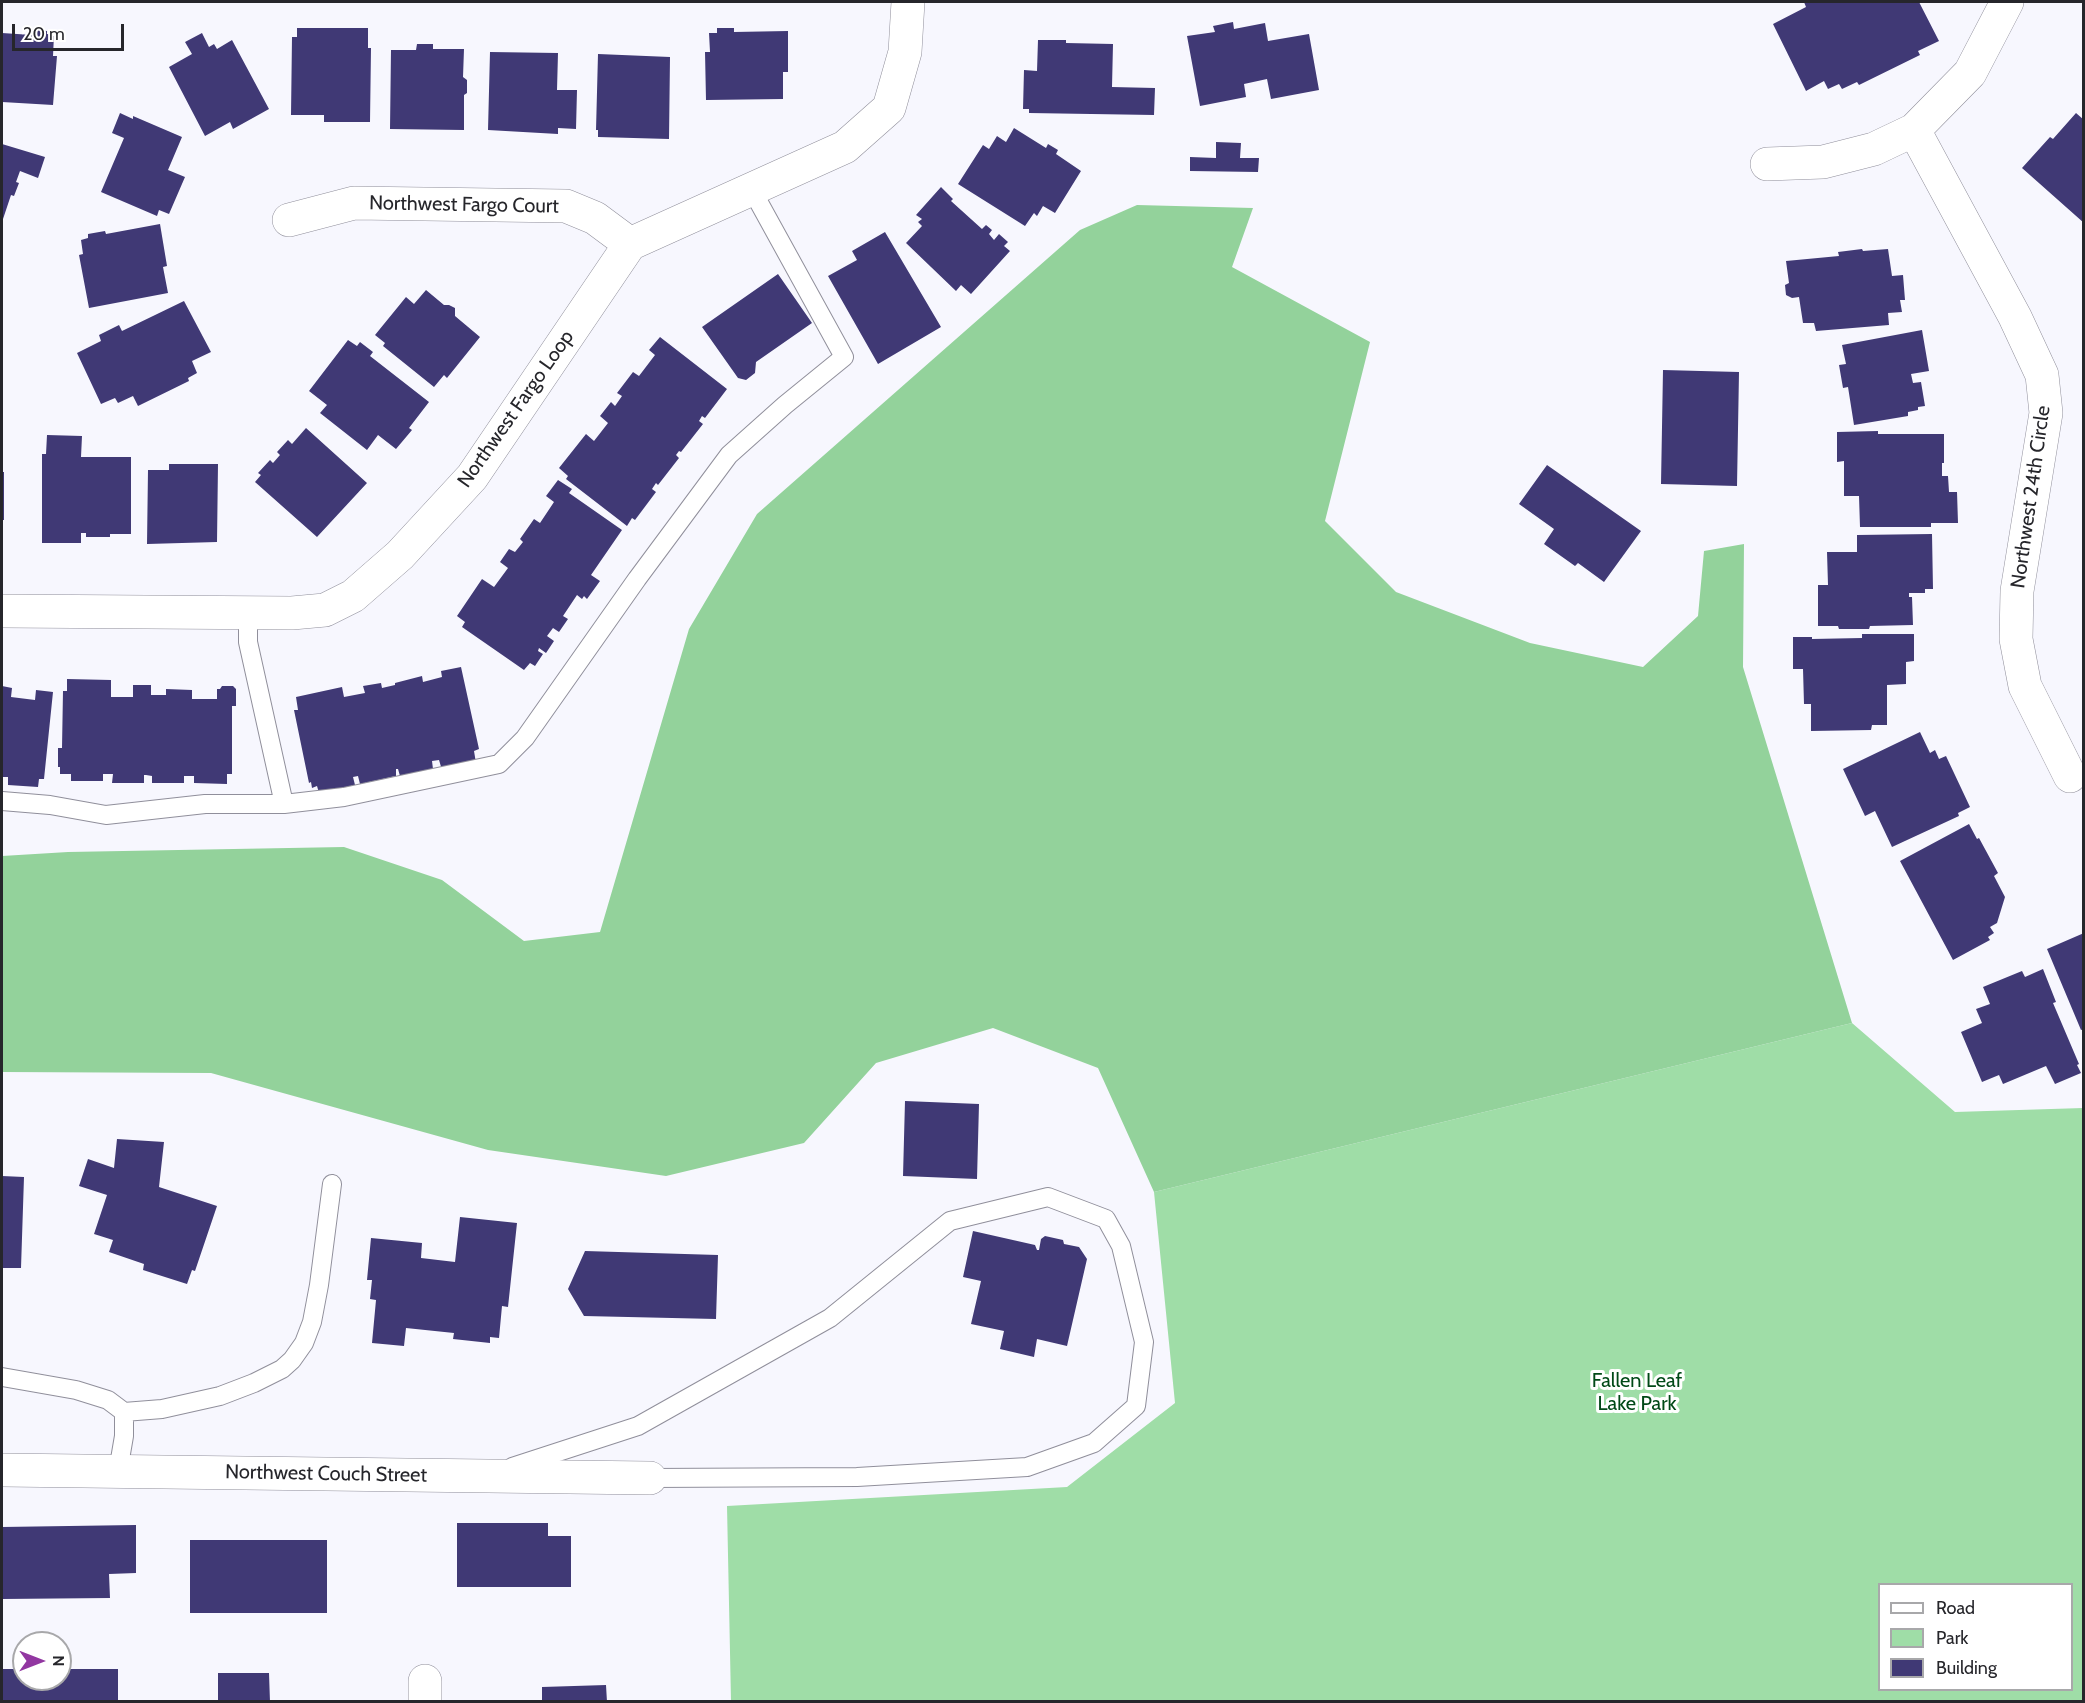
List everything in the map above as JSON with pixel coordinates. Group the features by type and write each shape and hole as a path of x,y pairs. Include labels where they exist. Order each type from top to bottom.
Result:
{"street":[{"path":"630,244 845,147 889,108 905,52 909,2"},
{"path":"1767,164 1823,162 1874,149 1914,130 1970,73 2007,2"},
{"name":"Northwest 24th Circle","path":"1914,130 2015,317 2042,375 2046,412 2017,591 2016,639 2025,686 2070,776"},
{"name":"Northwest Fargo Court","path":"289,220 354,203 566,206 595,218 630,244"},
{"name":"Northwest Fargo Loop","path":"2,610 292,613 326,610 353,596 400,555 472,477 630,244"},
{"name":"Northwest Couch Street","path":"2,1470 650,1478"}],"lane":[{"path":"2,801 50,805 106,815 205,804 284,804 344,797 499,764 525,738 637,579 729,455 844,357 752,190"},
{"path":"248,613 248,642 284,804"},
{"path":"2,1377 76,1390 108,1400 124,1412 162,1409 220,1396 282,1369 292,1360 304,1343 312,1322 332,1184"},
{"path":"484,1476 638,1426 830,1318 950,1221 1048,1197 1106,1219 1121,1246 1144,1342 1136,1406 1094,1443 1027,1467 857,1478 650,1478"},
{"path":"118,1471 124,1436 124,1412"}],"green space":[{"path":"1137,205 1253,208 1232,267 1370,342 1325,521 1396,592 1530,643 1643,667 1698,616 1704,551 1744,544 1743,667 1852,1023 1154,1192 1098,1068 993,1028 876,1063 804,1143 666,1176 488,1150 211,1073 2,1072 2,856 68,852 344,847 442,880 524,941 600,932 689,629 757,514 1080,230"},
{"name":"Fallen Leaf Lake Park","path":"1852,1023 1955,1112 2083,1108 2083,1701 731,1701 727,1506 1067,1487 1175,1403 1154,1192"}],"building":[{"path":"1804,2 1919,2 1939,41 1918,51 1920,55 1859,85 1857,82 1842,89 1839,84 1828,89 1824,81 1806,91 1773,24 1806,7"},
{"path":"1233,22 1234,29 1265,23 1268,41 1309,34 1319,90 1271,99 1267,79 1244,84 1246,97 1200,106 1187,36 1215,32 1213,26"},
{"path":"297,28 368,28 368,48 371,48 370,122 324,122 324,115 291,115 292,37 297,37"},
{"path":"717,28 734,28 734,32 788,31 788,72 783,72 783,99 706,100 705,52 710,52 709,33 717,33"},
{"path":"32,29 47,31 47,34 54,35 53,56 57,56 53,105 2,102 2,33 32,35"},
{"path":"202,33 209,47 214,44 217,49 232,40 269,109 233,129 230,122 205,136 169,67 192,54 185,42"},
{"path":"1038,40 1113,44 1112,87 1155,88 1154,115 1029,113 1029,109 1023,109 1024,70 1037,71"},
{"path":"417,44 433,44 433,49 464,49 463,77 467,80 467,93 464,95 464,130 390,129 391,50 416,50"},
{"path":"490,52 558,53 557,90 577,90 576,129 558,128 558,134 488,130"},
{"path":"598,54 670,57 669,139 598,137 598,130 596,130"},
{"path":"120,113 133,119 133,116 182,137 168,170 185,177 169,214 159,210 157,216 101,192 124,138 112,133"},
{"path":"2076,113 2084,120 2084,223 2022,168 2050,137 2053,139"},
{"path":"1014,128 1046,148 1048,144 1058,150 1056,154 1081,171 1055,213 1043,206 1037,216 1034,213 1025,226 958,184 983,145 989,149 997,136 1006,142"},
{"path":"1216,142 1241,143 1240,158 1259,158 1258,172 1190,171 1190,157 1216,158"},
{"path":"2,144 45,157 38,178 20,171 16,182 19,183 14,196 11,195 2,222"},
{"path":"941,187 953,199 951,201 982,229 986,225 992,230 989,234 994,240 999,234 1008,242 1004,246 1010,251 971,294 961,285 956,291 906,243 922,226 918,222 922,219 916,215"},
{"path":"160,224 167,266 163,267 168,293 89,308 79,255 83,254 81,240 88,238 88,234 105,231 106,234"},
{"path":"885,232 941,327 878,364 828,276 857,260 852,251"},
{"path":"1862,249 1863,251 1888,249 1892,276 1903,275 1905,300 1900,300 1902,312 1888,313 1889,325 1816,331 1814,323 1803,323 1799,297 1792,298 1786,295 1785,285 1789,283 1786,261 1839,256 1838,252"},
{"path":"778,274 812,323 756,362 755,373 746,380 738,378 702,327"},
{"path":"426,290 444,305 455,308 455,316 480,337 447,378 444,375 434,387 383,346 385,343 375,335 406,297 414,304"},
{"path":"184,301 211,352 192,361 197,373 188,378 189,381 138,406 133,396 118,403 115,398 101,404 77,353 101,341 99,335 119,325 122,331"},
{"path":"1922,330 1929,371 1911,374 1913,383 1921,382 1925,406 1908,412 1908,416 1854,425 1848,387 1843,388 1839,365 1846,364 1842,345"},
{"path":"660,337 727,389 705,418 702,416 699,421 703,424 681,452 679,451 676,455 679,458 658,485 656,483 652,489 656,492 635,520 632,518 627,526 566,479 568,476 559,468 586,434 594,441 608,423 600,416 611,402 615,406 622,396 617,393 633,372 639,376 655,355 649,350"},
{"path":"348,340 357,346 360,342 373,352 370,356 429,402 409,428 412,430 396,449 378,435 367,450 320,413 327,405 309,391"},
{"path":"1663,370 1739,372 1737,486 1661,484"},
{"path":"306,428 367,483 317,537 255,482 261,475 258,473 270,460 273,463 280,455 277,452 288,440 292,444"},
{"path":"1878,431 1878,434 1944,434 1942,476 1948,476 1949,492 1957,492 1958,523 1931,523 1931,527 1860,527 1859,496 1844,496 1844,461 1837,462 1837,432"},
{"path":"47,435 82,436 81,457 131,457 131,534 86,537 86,533 81,533 81,543 42,543 42,454 46,454"},
{"path":"169,464 218,464 217,542 147,544 148,470 169,470"},
{"path":"1547,465 1641,531 1604,582 1578,563 1575,566 1544,544 1554,529 1519,504"},
{"path":"2,472 4,472 4,520 2,520"},
{"path":"558,480 572,489 569,493 622,530 591,575 600,581 587,599 584,596 582,599 577,595 563,616 568,619 559,632 553,628 547,636 554,641 546,653 539,648 538,651 543,654 535,666 530,663 524,670 462,627 465,622 457,616 482,579 494,587 508,568 500,562 509,549 515,552 523,542 520,539 534,519 540,523 554,502 546,496"},
{"path":"1932,534 1933,589 1925,589 1925,593 1909,593 1909,597 1912,597 1913,625 1870,626 1869,629 1818,626 1818,585 1828,585 1827,552 1857,552 1857,535"},
{"path":"1862,634 1914,634 1914,661 1906,662 1906,684 1887,685 1887,725 1872,725 1871,730 1811,731 1811,704 1804,704 1803,669 1793,669 1793,637 1862,638"},
{"path":"461,667 479,749 474,751 476,763 442,770 439,760 432,761 433,769 400,776 396,769 396,776 360,784 358,776 353,777 355,785 319,793 317,786 312,788 294,710 298,710 296,697 342,687 344,697 365,693 363,686 381,683 382,688 422,676 423,682 442,677 441,671"},
{"path":"67,679 111,680 111,697 133,697 133,685 151,685 151,695 166,695 166,689 192,690 192,699 217,699 217,689 222,686 233,686 236,689 236,706 232,706 232,774 227,774 227,784 194,783 194,776 184,776 184,783 152,783 152,776 146,775 144,775 144,783 112,783 113,774 103,774 103,781 71,781 71,774 60,774 58,748 62,748 63,691 67,691"},
{"path":"2,686 12,688 11,697 35,700 36,690 53,692 44,779 39,779 38,787 8,785 8,777 2,777"},
{"path":"1920,732 1930,753 1935,750 1939,759 1946,756 1970,807 1958,813 1959,816 1892,847 1875,811 1865,816 1843,769"},
{"path":"1969,824 1998,873 1994,876 2005,897 1997,923 1990,927 1994,933 1988,937 1990,940 1953,960 1900,861"},
{"path":"2084,933 2084,1029 2081,1030 2047,949"},
{"path":"2043,969 2056,1002 2053,1003 2081,1073 2055,1084 2046,1066 2003,1084 1999,1075 1982,1082 1961,1032 1982,1023 1976,1009 1990,1004 1983,987 2022,971 2025,977"},
{"path":"905,1101 979,1104 977,1179 903,1176"},
{"path":"117,1139 164,1142 159,1187 217,1206 195,1271 192,1270 187,1284 143,1270 144,1264 109,1252 113,1240 94,1234 107,1195 79,1186 88,1159 114,1168"},
{"path":"2,1176 24,1177 21,1268 2,1268"},
{"path":"460,1217 517,1223 508,1307 502,1306 499,1338 490,1337 490,1343 453,1339 454,1333 406,1328 404,1346 372,1343 376,1300 370,1299 372,1280 367,1280 371,1238 422,1243 421,1258 455,1262"},
{"path":"973,1231 1035,1245 1037,1250 1039,1250 1041,1239 1045,1236 1079,1247 1087,1259 1067,1346 1037,1339 1034,1357 1000,1349 1004,1331 971,1324 981,1281 963,1277"},
{"path":"585,1251 718,1255 716,1319 584,1316 568,1289"},
{"path":"457,1523 548,1523 548,1536 571,1536 571,1587 457,1587"},
{"path":"136,1525 136,1573 109,1574 110,1598 2,1599 2,1527"},
{"path":"190,1540 327,1540 327,1613 190,1613"},
{"path":"2,1669 12,1669 12,1691 72,1691 72,1669 118,1669 118,1702 2,1702"},
{"path":"218,1673 269,1673 270,1702 218,1702"},
{"path":"606,1685 607,1702 542,1702 542,1687"}]}
